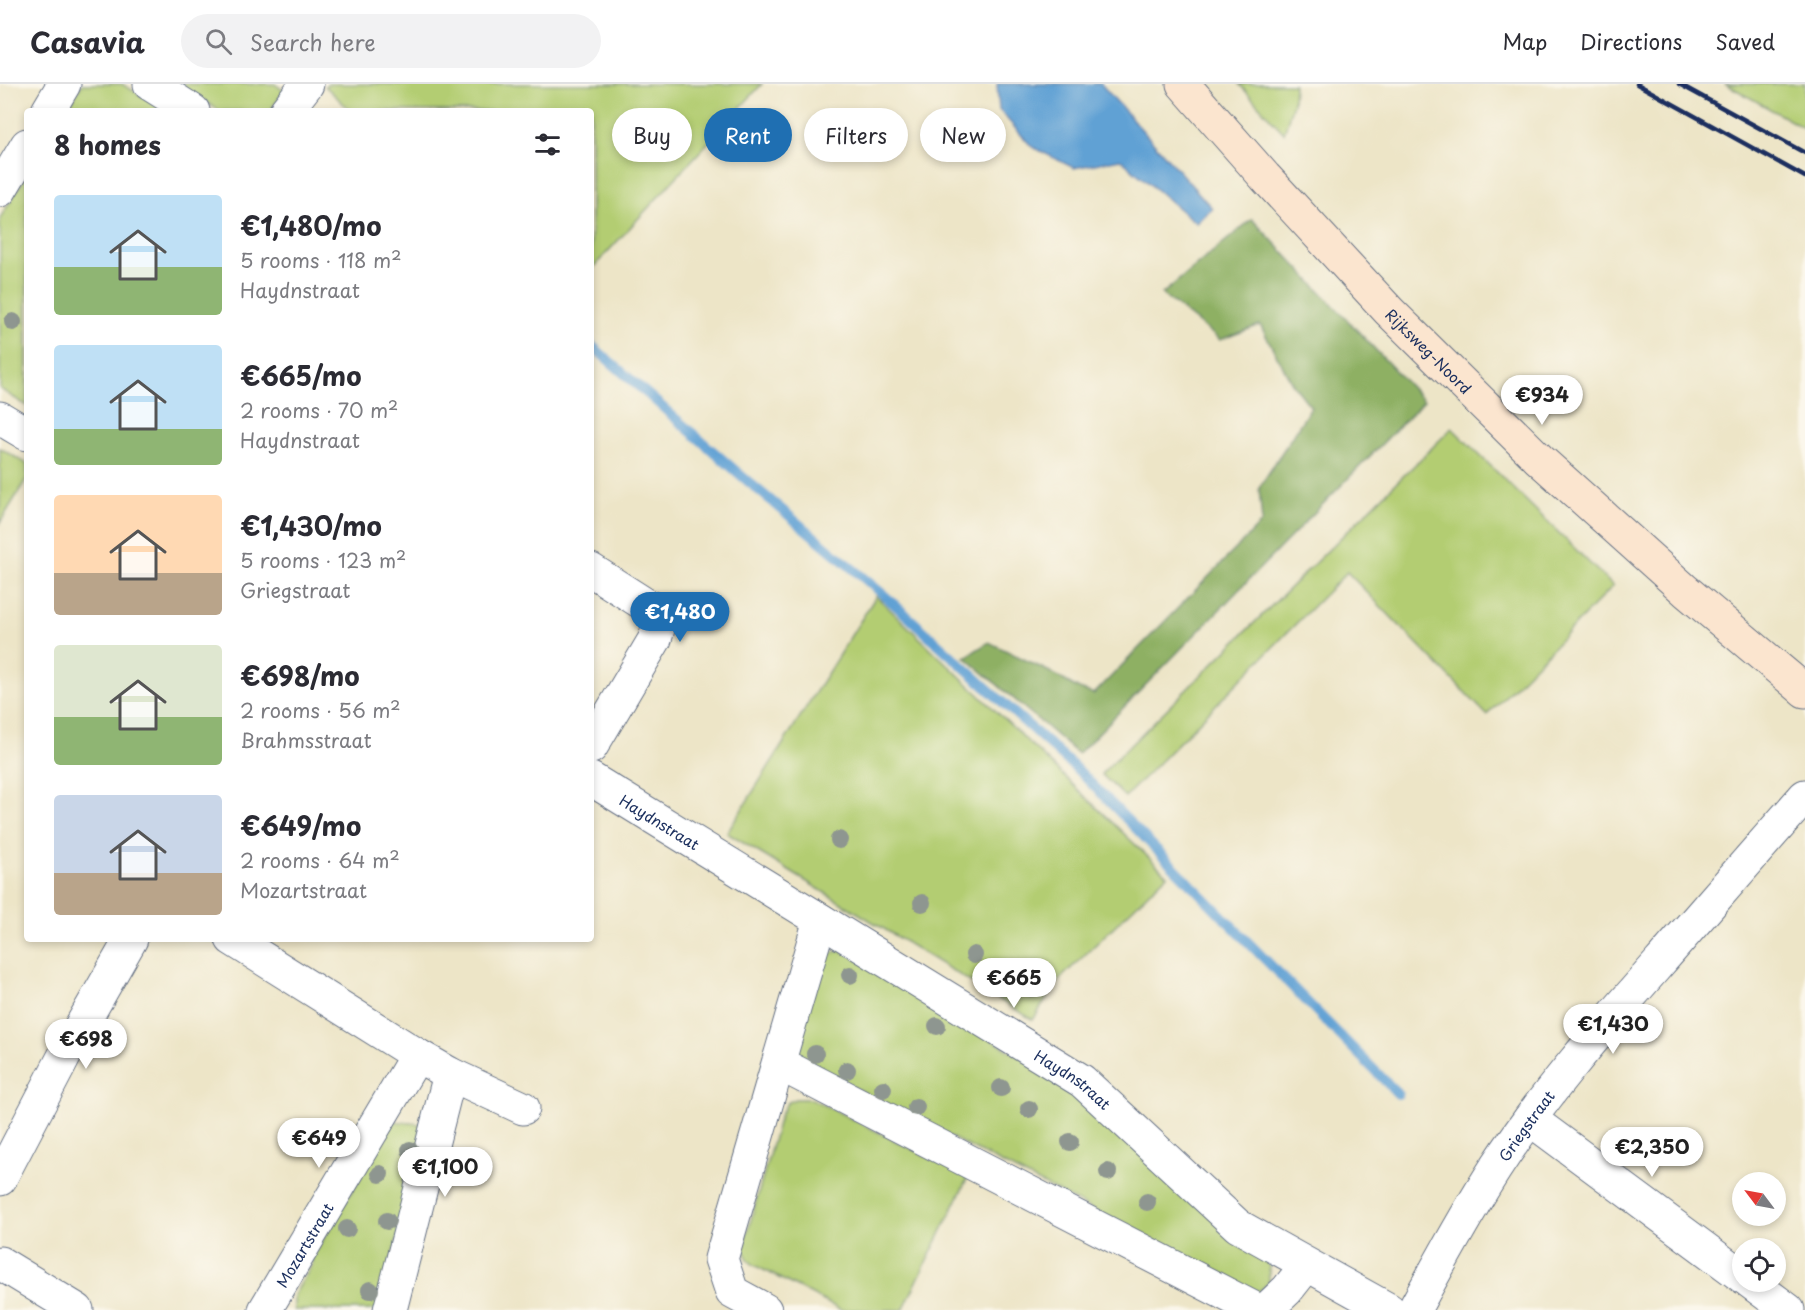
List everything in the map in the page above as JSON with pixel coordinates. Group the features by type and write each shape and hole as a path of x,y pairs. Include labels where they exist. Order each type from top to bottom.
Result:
{"main road":[{"name":"Rijksweg-Noord","path":"1183,84 1389,311 1539,459 1686,591 1805,691"}],"street":[{"path":"50,108 64,84"},
{"path":"150,84 189,108"},
{"path":"0,190 24,150"},
{"path":"0,418 24,432"},
{"path":"594,572 652,609 660,622 655,639 594,742"},
{"name":"Haydnstraat","path":"594,781 1082,1081 1238,1226 1306,1266 1389,1310"},
{"name":"Griegstraat","path":"1414,1310 1483,1188 1530,1119 1627,999 1805,795"},
{"path":"765,1310 732,1292 721,1259 780,1064 820,920"},
{"path":"0,1179 68,1048 129,942"},
{"path":"237,942 417,1055 450,1074 523,1108"},
{"name":"Mozartstraat","path":"265,1310 417,1055"},
{"path":"780,1064 1257,1310"},
{"path":"390,1310 450,1074"},
{"path":"1530,1119 1732,1269"},
{"path":"0,1263 77,1310"},
{"path":"1266,1310 1287,1290 1306,1266"},
{"path":"1764,1292 1788,1310"}],"green space":[{"path":"82,84 122,84 163,108 68,108"},
{"path":"177,84 275,84 284,91 272,108 215,108"},
{"path":"327,84 762,84 740,108 704,108 704,147 692,160 692,108 612,108 612,162 690,162 594,267 594,108 348,108 325,86"},
{"path":"1239,84 1294,84 1293,103 1284,133"},
{"path":"1726,84 1805,84 1805,129"},
{"path":"24,179 24,404 0,389 0,218"},
{"path":"1252,219 1424,401 1078,754 965,657 989,642 1079,689 1094,694 1262,522 1259,488 1311,407 1292,383 1260,325 1220,340 1162,294"},
{"path":"1452,428 1613,586 1487,715 1347,572 1125,797 1101,774"},
{"path":"0,448 24,462 24,483 0,523"},
{"path":"876,596 1167,875 1058,981 1033,1020 727,833"},
{"path":"842,950 1069,1086 1263,1257 1269,1265 1269,1282 1255,1293 798,1059 796,1045 819,962 831,953"},
{"path":"795,1099 812,1099 968,1177 903,1310 841,1310 748,1260 743,1248 780,1116 787,1103"},
{"path":"393,1121 428,1125 378,1310 294,1310 294,1295 313,1263 311,1260"}],"water":[{"path":"997,84 1101,84 1212,208 1196,223 1120,159 1074,168 1032,147 1006,118 1006,108 999,108"}],"waterway":[{"path":"594,348 744,478 884,595 1082,774 1398,1094"}],"railway":[{"path":"1637,84 1805,177"},
{"path":"1679,84 1805,153"}]}
